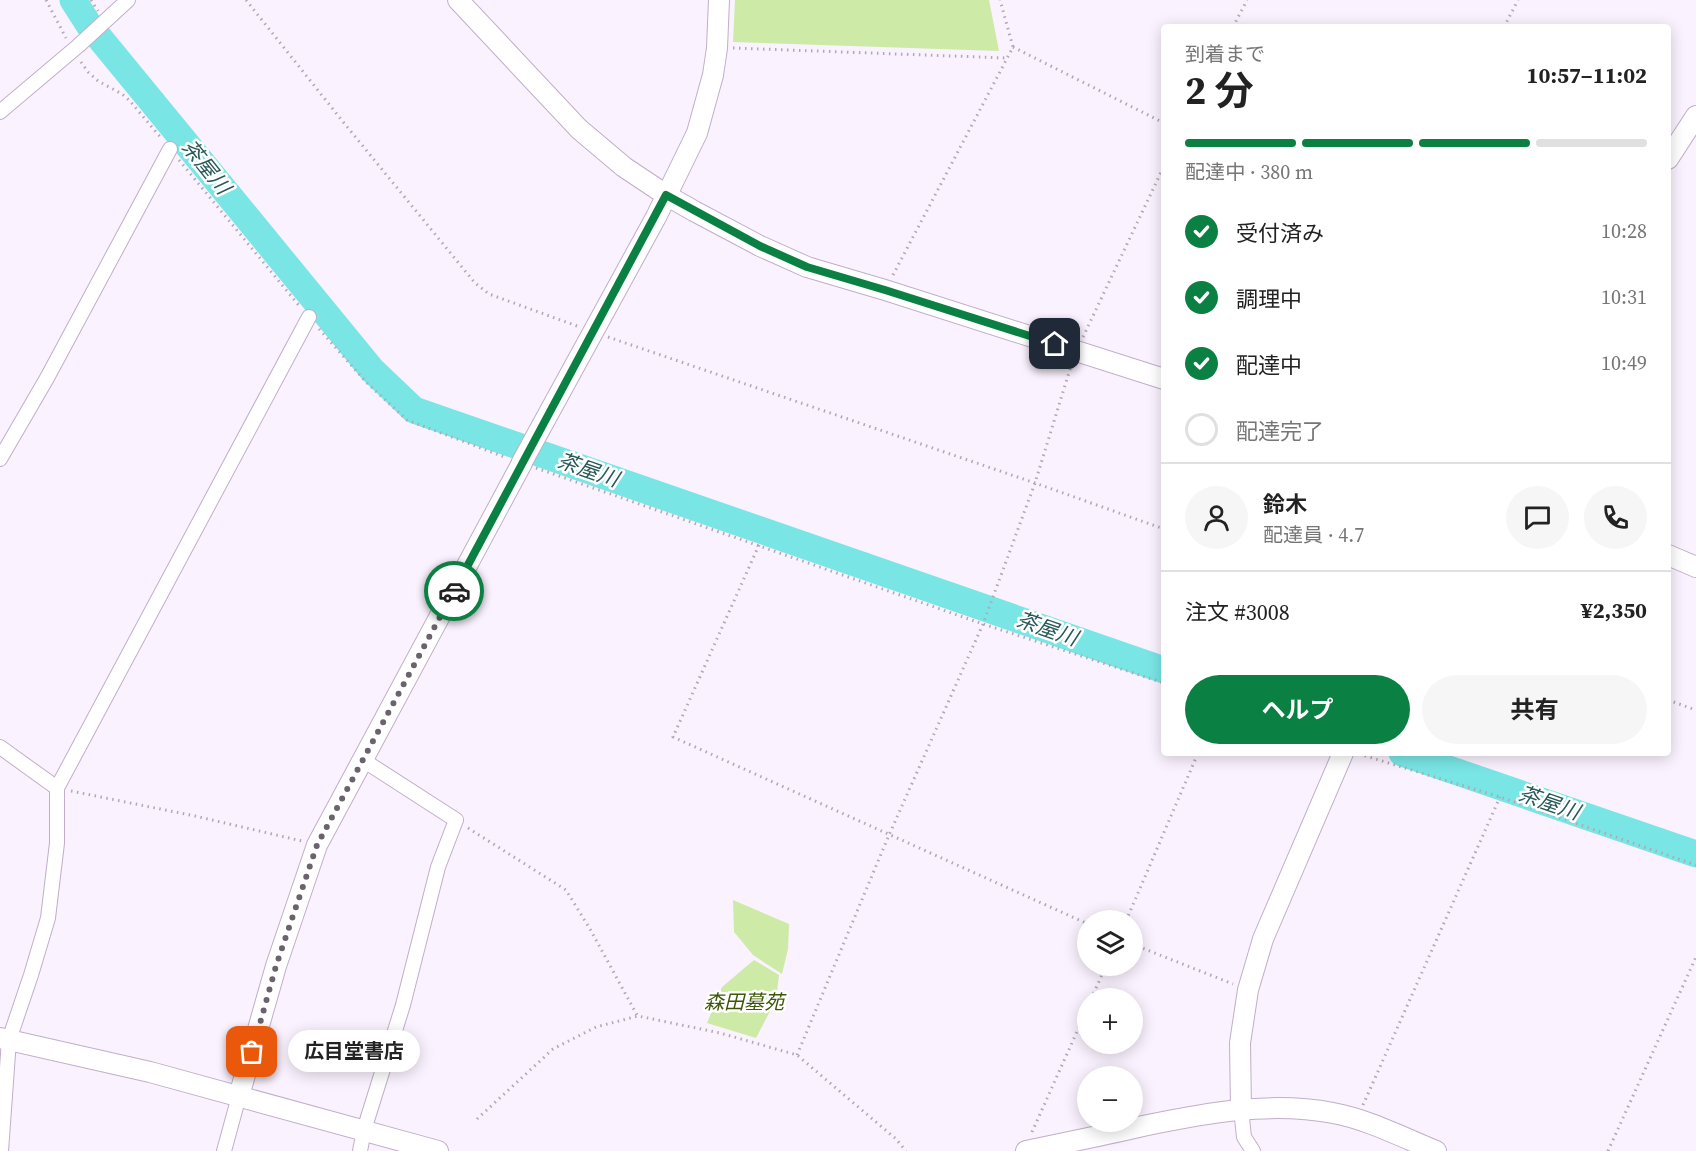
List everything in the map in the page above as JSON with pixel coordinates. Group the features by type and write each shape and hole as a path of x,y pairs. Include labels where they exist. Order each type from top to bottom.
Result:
{"street":[{"path":"0,112 76,48 128,0"},
{"path":"458,0 579,129 610,156 666,195 760,246 807,267 1161,378"},
{"path":"224,1151 276,966 317,845 698,133 713,75 717,48 719,0"},
{"path":"1671,154 1696,116"},
{"path":"0,459 47,378 170,149"},
{"path":"1,1151 4,1039 31,975 48,918 57,843 57,788 309,317"},
{"path":"1671,556 1696,567"},
{"path":"0,747 57,788"},
{"path":"1253,1151 1244,1137 1241,1109 1240,1043 1248,990 1263,939 1342,756"},
{"path":"360,1151 364,1130 403,1005 438,867 456,820 363,760"},
{"path":"4,1039 150,1072 438,1151"},
{"path":"1027,1146 1206,1114 1264,1107 1335,1113 1380,1128 1436,1151"}],"path":[{"path":"46,0 88,72 130,101 309,317 368,383 408,420 522,463 983,624 1161,682"},
{"path":"246,0 475,283 489,294 1161,528"},
{"path":"885,290 1013,47 1000,0"},
{"path":"1235,24 1247,0"},
{"path":"1506,24 1518,0"},
{"path":"1013,47 1161,121"},
{"path":"717,48 1007,58"},
{"path":"796,1056 889,835 983,624 1035,483 1076,351 1161,172"},
{"path":"759,544 673,737 1077,919"},
{"path":"1671,701 1696,710"},
{"path":"1131,910 1197,756"},
{"path":"1367,756 1500,797 1696,865"},
{"path":"57,788 195,816 317,845"},
{"path":"1356,1120 1500,797"},
{"path":"456,820 566,890 638,1016"},
{"path":"1143,948 1248,990"},
{"path":"1608,1151 1696,957"},
{"path":"477,1119 553,1049 596,1027 638,1016 720,1033 796,1056 896,1139 906,1151"},
{"path":"1027,1146 1077,1032"}],"green space":[{"path":"735,0 989,0 999,51 733,42"},
{"path":"733,900 789,924 788,949 782,974 753,955 734,932"},
{"name":"森田墓苑","path":"754,960 779,975 776,1000 756,1038 707,1023 722,987"}],"waterway":[{"name":"茶屋川","path":"73,0 89,25 372,370 414,410 1161,669"},
{"name":"茶屋川","path":"1411,756 1696,854"}],"way so far":[{"path":"252,1052 276,966 317,845 454,591"}],"place":[{"name":"広目堂書店","path":"252,1052"}],"route":[{"path":"454,591 666,195 760,246 807,267 1055,344"}]}
